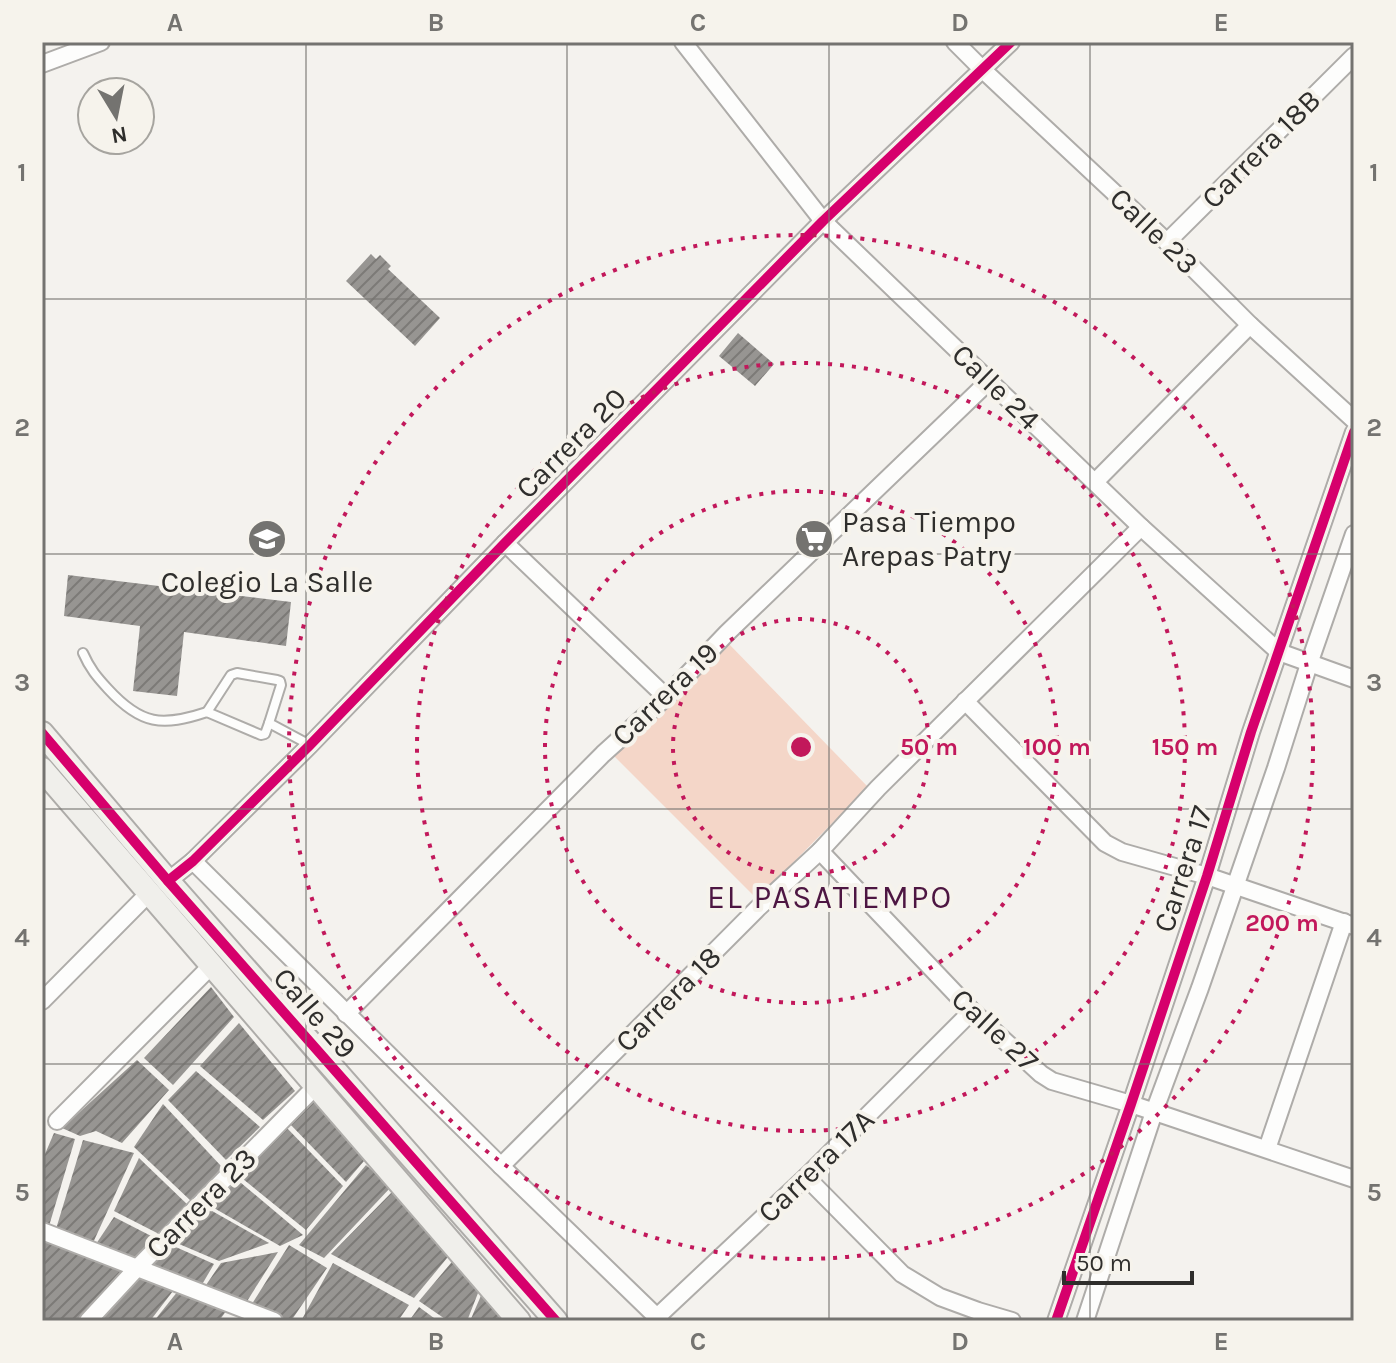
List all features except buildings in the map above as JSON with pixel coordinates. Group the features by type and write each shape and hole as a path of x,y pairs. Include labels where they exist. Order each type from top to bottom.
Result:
{"main road":[{"name":"Calle 29","path":"42,733 168,881 556,1321"},
{"name":"Calle 29","path":"42,769 520,1321"}],"street":[{"path":"42,64 101,42"},
{"name":"Calle 24","path":"683,42 823,221 1141,527 1279,652 1354,679"},
{"name":"Calle 23","path":"955,42 1167,242 1250,325 1354,420"},
{"name":"Carrera 20","path":"168,881 193,861 310,745 823,221 1011,42"},
{"name":"Carrera 18B","path":"1167,242 1354,56"},
{"path":"1095,482 1250,325"},
{"name":"Carrera 19","path":"346,1014 603,754 666,697 727,633 989,381"},
{"name":"Carrera 17","path":"1056,1321 1354,432"},
{"name":"Carrera 18","path":"501,1166 758,908 820,851 878,788 1141,527"},
{"name":"Carrera 17","path":"1085,1321 1354,534"},
{"path":"505,543 666,697"},
{"path":"965,701 1105,843 1122,852 1207,876 1349,924 1267,1149"},
{"name":"Calle 27","path":"820,851 972,1011 1052,1081 1131,1104 1354,1179"},
{"path":"193,861 659,1319"},
{"path":"42,1001 149,893"},
{"path":"57,1121 211,966"},
{"name":"Carrera 17A","path":"659,1319 972,1011"},
{"name":"Carrera 23","path":"88,1321 316,1086"},
{"path":"806,1177 902,1274 940,1297 1012,1321"},
{"path":"42,1231 274,1321"},
{"path":"520,1321 536,1301"}],"lane":[{"path":"83,653 90,669 109,691 124,706 145,719 184,719 207,712 265,734 280,681 237,673 231,675 207,712"},
{"path":"269,723 310,745"}],"shaded area":[{"path":"728,643 868,787 757,899 613,755"}],"cycle path":[{"path":"168,881 193,861 310,745 823,221 1011,42"},
{"path":"1056,1321 1354,432"},
{"path":"42,733 168,881 556,1321"}],"place":[{"name":"Colegio La Salle","path":"267,539"},
{"name":"Pasa Tiempo Arepas Patry","path":"814,539"}],"district":[{"name":"EL PASATIEMPO","path":"830,897"}]}
